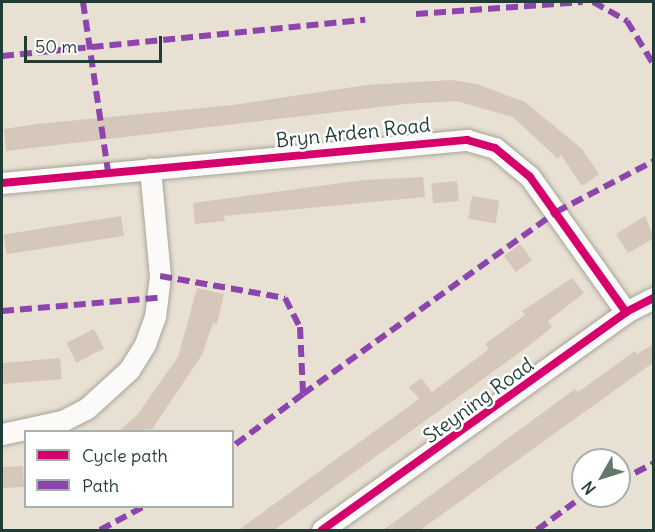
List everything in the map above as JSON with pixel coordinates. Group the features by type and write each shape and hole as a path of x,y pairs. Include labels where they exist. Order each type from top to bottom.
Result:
{"street":[{"name":"Bryn Arden Road","path":"2,183 445,139 467,140 495,148 530,177 626,312"},
{"path":"2,434 62,421 86,409 129,370 145,344 155,317 160,276 150,168"},
{"name":"Steyning Road","path":"322,531 626,312 654,298"}],"building":[{"path":"451,80 477,84 525,102 582,149 599,174 582,186 561,155 558,159 513,117 456,101 405,104 6,151 4,129 233,105 367,85"},
{"path":"423,177 425,197 224,216 225,221 195,224 193,203 364,180"},
{"path":"457,181 459,201 433,204 431,184"},
{"path":"472,196 500,201 496,224 468,219"},
{"path":"121,216 124,236 7,254 3,235"},
{"path":"645,216 654,238 628,253 616,234"},
{"path":"520,244 532,260 516,272 504,256"},
{"path":"572,278 584,293 548,321 552,327 530,345 273,531 237,531 419,399 409,387 421,378 432,392 489,349 485,344 525,315 522,311"},
{"path":"197,288 224,294 217,324 213,323 202,355 152,429 120,430 138,414 178,357"},
{"path":"94,329 104,349 76,363 66,343"},
{"path":"654,344 654,362 419,531 382,531 575,389 578,392 635,351 637,354"},
{"path":"60,358 62,379 3,384 2,363"},
{"path":"23,466 24,487 3,488 2,467"}],"marked path":[{"path":"83,2 108,172"},
{"path":"416,14 583,2"},
{"path":"593,2 627,21 654,65"},
{"path":"2,56 365,20"},
{"path":"303,394 556,212 654,161"},
{"path":"160,276 285,298 300,327 303,394 234,446"},
{"path":"2,311 158,298"},
{"path":"631,475 654,463"},
{"path":"537,530 571,505"},
{"path":"100,530 141,508"}],"cycle path":[{"path":"2,183 467,140 495,148 530,177 626,312"},
{"path":"322,530 626,312 654,298"}]}
